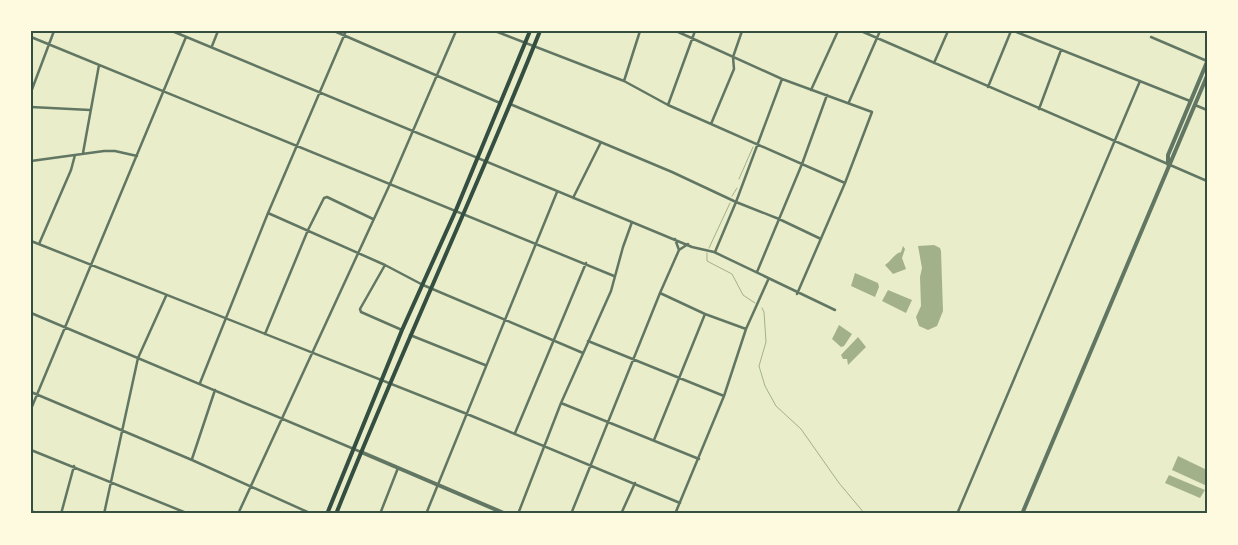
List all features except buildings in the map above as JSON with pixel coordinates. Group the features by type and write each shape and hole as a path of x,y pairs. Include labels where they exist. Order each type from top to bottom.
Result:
{"main road":[{"path":"327,514 402,330 456,210 530,31"},
{"path":"336,514 389,383 465,213 540,31"}],"street":[{"path":"31,92 54,31"},
{"path":"172,31 212,46 557,192 688,244 714,252 757,272 768,280 797,294 835,310"},
{"path":"212,46 218,31"},
{"path":"334,31 438,74 500,103"},
{"path":"200,383 268,213 346,31"},
{"path":"238,514 280,418 390,184 456,31"},
{"path":"495,31 624,81 668,105 845,183"},
{"path":"624,81 640,31"},
{"path":"676,31 782,79 872,112 845,183 797,294"},
{"path":"668,105 695,31"},
{"path":"711,124 734,70 733,58 742,31"},
{"path":"811,90 838,31"},
{"path":"861,31 1207,181"},
{"path":"849,102 880,31"},
{"path":"934,64 948,31"},
{"path":"988,87 1013,31 1190,101"},
{"path":"31,37 465,213 614,276"},
{"path":"31,409 186,37"},
{"path":"1151,37 1207,62 1168,154 1168,165"},
{"path":"1039,109 1061,50"},
{"path":"83,153 99,65"},
{"path":"1022,514 1207,76"},
{"path":"714,252 736,202 782,79"},
{"path":"958,514 1140,81"},
{"path":"757,272 802,164 827,95"},
{"path":"510,104 600,144 672,172 820,239"},
{"path":"1195,105 1207,110"},
{"path":"31,107 90,110"},
{"path":"573,198 600,144"},
{"path":"31,162 83,153 115,151 137,156"},
{"path":"39,244 71,170 75,155"},
{"path":"426,514 557,192"},
{"path":"266,334 308,230 322,201 327,197 373,219"},
{"path":"268,213 385,265 423,285 583,353"},
{"path":"518,514 546,447 561,403 608,298 632,222"},
{"path":"674,238 679,250"},
{"path":"31,241 592,464 680,502"},
{"path":"571,514 660,293 679,250 688,244"},
{"path":"514,433 586,263"},
{"path":"385,265 360,309 361,312 402,330"},
{"path":"675,514 724,396 746,328 768,280"},
{"path":"660,293 705,314 746,328"},
{"path":"104,514 138,358 166,296"},
{"path":"31,314 200,383 506,514"},
{"path":"654,440 705,314"},
{"path":"410,335 485,365"},
{"path":"588,340 724,396"},
{"path":"192,460 216,390"},
{"path":"31,392 192,460 312,514"},
{"path":"561,403 699,459"},
{"path":"31,450 189,514"},
{"path":"61,514 74,466"},
{"path":"380,514 398,468"},
{"path":"622,514 635,483"},
{"path":"31,511 38,514"}],"shaded area":[{"path":"934,245 940,248 941,251 943,311 937,326 928,330 919,326 916,317 921,306 920,277 922,268 918,246"},
{"path":"903,246 905,249 902,258 906,269 893,274 885,265 896,254 901,252"},
{"path":"855,273 878,283 879,287 875,297 851,286"},
{"path":"888,290 912,300 906,313 882,301"},
{"path":"839,325 852,334 844,346 841,347 832,339"},
{"path":"858,337 866,347 848,365 847,359 843,359 841,355"},
{"path":"1178,456 1207,470 1207,486 1172,470"},
{"path":"1169,475 1205,490 1200,498 1165,483"}],"waterway":[{"path":"739,179 753,147"},
{"path":"732,196 737,188"},
{"path":"709,248 730,203"},
{"path":"707,253 707,261 732,274 743,295 755,303"},
{"path":"762,308 764,312 766,342 759,366 765,386 776,406 801,429 839,483 865,514"}]}
